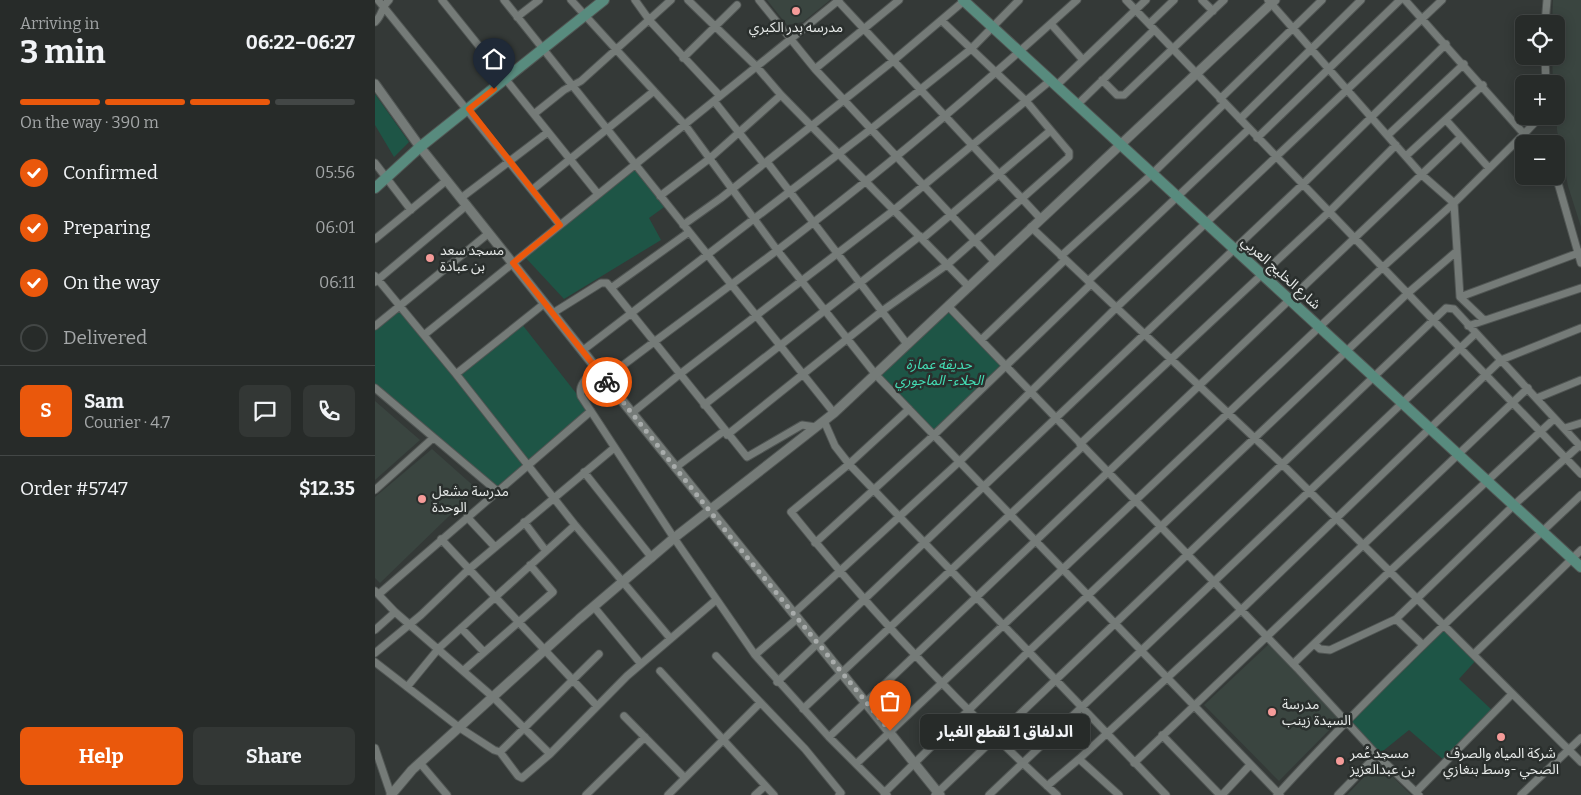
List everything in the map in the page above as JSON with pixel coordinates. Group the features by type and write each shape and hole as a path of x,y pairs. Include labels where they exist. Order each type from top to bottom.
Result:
{"main road":[{"path":"375,188 421,147 604,0"},
{"name":"شارع الخليج العربي","path":"964,0 1581,567"}],"street":[{"path":"380,3 389,0"},
{"path":"504,0 834,413"},
{"path":"517,17 539,0"},
{"path":"571,0 685,125 801,282 876,375 1278,794 1345,720 1422,644 1581,495"},
{"path":"635,0 650,21 717,98 739,132 790,192 907,344"},
{"path":"534,114 563,90 573,85 617,51 671,0"},
{"path":"688,0 756,66 781,95 968,286"},
{"path":"759,0 815,69 994,261"},
{"path":"815,69 865,30 899,0"},
{"path":"683,225 732,190 893,62 964,0"},
{"path":"582,351 755,220 920,90 971,49 1019,0"},
{"path":"605,379 814,223 946,116 1077,0"},
{"path":"1127,0 1172,50 1330,211 1581,474"},
{"path":"631,414 679,374 894,210 1026,102 1083,60 1146,0"},
{"path":"1077,105 1152,27 1174,0"},
{"path":"1202,0 1213,11"},
{"path":"1102,80 1121,96 1224,0"},
{"path":"981,340 1063,258 1152,174 1323,0"},
{"path":"1240,119 1361,0"},
{"path":"1257,138 1400,0"},
{"path":"1405,0 1483,85 1524,134"},
{"path":"755,655 899,516 959,462 1205,223 1442,0"},
{"path":"1546,15 1547,0"},
{"path":"445,1 506,80 599,194"},
{"path":"424,334 838,1 1040,218"},
{"path":"375,748 391,795 421,763 624,581 709,510 834,413 1119,144 1197,74 1271,1 1311,50 1423,175 1454,204 1460,297 1484,320"},
{"path":"375,22 380,17 380,3"},
{"path":"380,3 469,109 560,225"},
{"path":"683,58 737,5"},
{"path":"675,468 726,433 882,311 948,264 1070,155 1026,102 942,21"},
{"path":"1051,24 1083,60"},
{"path":"777,682 1057,419 1303,184 1446,44"},
{"path":"1388,135 1464,64"},
{"path":"375,84 421,147 631,414 915,761 937,794 1187,554 1375,378 1446,308 1450,308 1528,388 1580,446 1514,504 1396,619 1330,650 1320,649 1314,644"},
{"path":"1406,156 1483,85"},
{"path":"532,190 654,91"},
{"path":"660,196 709,159 781,95"},
{"path":"1446,120 1489,168"},
{"path":"856,764 1383,267 1454,204 1532,125"},
{"path":"815,543 934,435 1249,129"},
{"path":"704,405 921,238 1050,131"},
{"path":"548,132 510,161 376,279 424,334 529,465 553,498 670,638"},
{"path":"829,737 1461,137"},
{"path":"803,709 1011,515 1081,445 1330,211 1396,145"},
{"path":"375,163 411,210"},
{"path":"375,239 447,180"},
{"path":"1559,185 1580,253 1581,263"},
{"path":"1031,227 1229,412 1581,762"},
{"path":"611,288 689,232"},
{"path":"375,326 489,233"},
{"path":"597,369 580,387 581,396 716,600 755,655 777,682 886,794 915,761 1028,652 1408,292 1457,251"},
{"path":"1460,297 1580,253"},
{"path":"553,313 601,283 607,283 747,457 802,425 816,427"},
{"path":"1468,326 1581,288"},
{"path":"456,374 545,303"},
{"path":"948,306 1293,664 1377,755 1418,794 1512,694"},
{"path":"1047,786 1107,735 1241,610 1501,360 1581,328"},
{"path":"990,795 1475,334"},
{"path":"1537,398 1581,380"},
{"path":"375,388 497,490"},
{"path":"1134,763 1528,388"},
{"path":"909,409 849,464 791,512 840,572 942,682 1022,764 1057,795"},
{"path":"550,754 464,670 395,612 377,593 591,411"},
{"path":"1293,664 1554,419"},
{"path":"824,421 835,446 849,464 1165,795"},
{"path":"1565,428 1581,423"},
{"path":"375,490 433,438"},
{"path":"375,653 410,625 468,570 614,448"},
{"path":"584,472 652,558"},
{"path":"467,517 495,547"},
{"path":"524,522 546,550"},
{"path":"407,688 439,648 575,525"},
{"path":"441,540 597,706"},
{"path":"1474,654 1581,550"},
{"path":"464,670 553,592 530,565"},
{"path":"375,662 460,728 500,752 518,776 522,778 550,754 641,664 716,600"},
{"path":"594,607 641,664"},
{"path":"375,630 395,612"},
{"path":"1396,619 1422,644"},
{"path":"461,628 484,652"},
{"path":"500,752 599,654"},
{"path":"716,656 805,749 841,794"},
{"path":"660,671 774,795"},
{"path":"668,795 760,703"},
{"path":"623,716 685,778"},
{"path":"1162,735 1221,795 1250,765"},
{"path":"587,795 645,737"},
{"path":"1521,795 1581,738"},
{"path":"1338,795 1377,755"},
{"path":"1079,759 1119,795"},
{"path":"421,763 447,795"},
{"path":"755,795 765,786"}],"shaded area":[{"name":"مدرسه بدر الكبري","path":"767,0 830,0 803,22 787,25"},
{"path":"1553,0 1581,0 1581,227 1565,171 1565,135 1558,135 1557,130 1557,125 1565,125 1565,75 1553,75 1552,65 1565,65 1565,15 1552,15"},
{"path":"375,401 420,440 375,480"},
{"path":"432,449 477,489 380,583 375,578 375,497"},
{"name":"مدرسة السيدة زينب","path":"1269,644 1340,719 1279,781 1204,705"},
{"path":"1378,762 1411,795 1347,795"}],"green space":[{"path":"375,94 409,142 394,157 375,125"},
{"path":"639,166 667,205 649,218 661,240 564,299 524,256"},
{"path":"399,306 529,465 497,490 375,388 375,326"},
{"name":"حديقة عمارة الجلاء- الماجوري","path":"948,306 1006,366 934,435 876,375"},
{"path":"521,323 590,411 529,464 457,374"},
{"path":"1444,625 1478,658 1459,679 1493,711 1445,761 1409,730 1378,755 1345,721"}],"way so far":[{"path":"607,382 752,564 890,731"}],"place":[{"name":"مدرسه بدر الكبري","path":"796,11"},
{"name":"مسجد سعد بن عبادة","path":"430,258"},
{"name":"مدرسة مشعل الوحدة","path":"422,499"},
{"name":"مدرسة السيدة زينب","path":"1272,712"},
{"name":"الدلفاق 1 لقطع الغيار","path":"890,731"},
{"name":"شركة المياه والصرف الصحي -وسط بنغازي","path":"1501,737"},
{"name":"مسجد عُمر بن عبدالعزيز","path":"1340,761"}],"route":[{"path":"494,89 469,109 560,225 513,263 607,382"}]}
